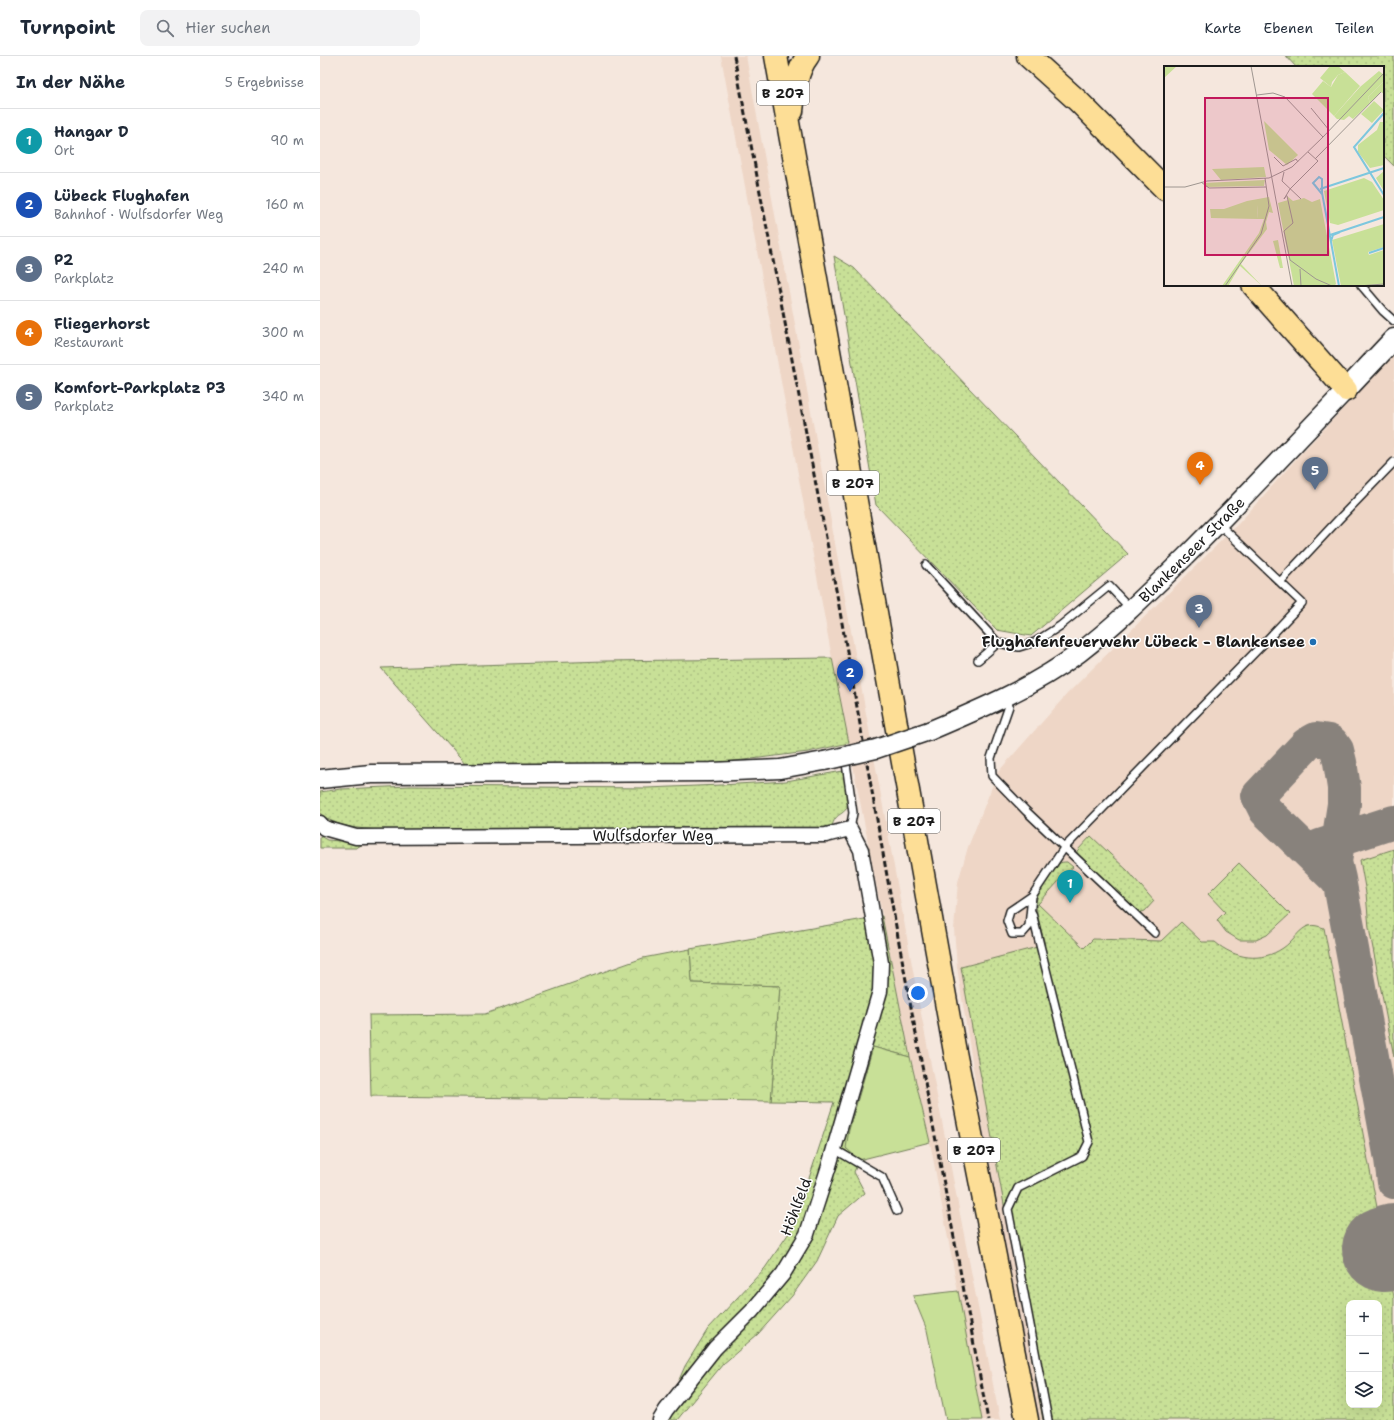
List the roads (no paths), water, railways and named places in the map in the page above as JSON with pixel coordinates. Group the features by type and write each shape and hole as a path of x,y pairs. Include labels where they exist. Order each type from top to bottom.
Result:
{"main road":[{"name":"B 207","path":"776,56 950,1021 1027,1420"},
{"path":"790,130 795,86 808,56"},
{"path":"1028,56 1078,101 1164,189"},
{"path":"1254,286 1346,390"},
{"name":"Blankenseer Straße","path":"1346,390 1394,339"}],"street":[{"name":"Blankenseer Straße","path":"320,779 371,774 711,772 780,769 876,749 929,731 1006,697 1078,654 1131,610 1219,524 1346,390"},
{"name":"Wulfsdorfer Weg","path":"320,823 324,828 356,837 826,835 850,829"},
{"name":"Höhlfeld","path":"660,1420 666,1410 715,1348 752,1311 783,1274 807,1234 834,1149 880,991 881,963 861,850 850,829"}],"lane":[{"path":"1362,286 1383,311 1394,321"},
{"path":"1280,582 1338,519 1394,462"},
{"path":"1032,896 1030,926 1022,934 1012,934 1007,921 1010,911 1032,896 1064,848 1302,603 1219,524"},
{"path":"926,565 998,643 1019,647 1035,642 1060,626 1109,586 1131,610"},
{"path":"978,660 998,643"},
{"path":"1006,697 1009,706 991,758 992,776 1064,848 1155,933"},
{"path":"845,751 853,813 850,829"},
{"path":"1031,907 1089,1142 1082,1156 1018,1188 1008,1209 1048,1420"},
{"path":"834,1149 882,1178 897,1211"}],"railway":[{"path":"734,56 837,595 897,932 988,1420"}],"place":[{"name":"Fliegerhorst","path":"1200,485"},
{"name":"Komfort-Parkplatz P3","path":"1315,490"},
{"name":"P2","path":"1199,628"},
{"name":"Flughafenfeuerwehr Lübeck - Blankensee","path":"1313,642"},
{"name":"Lübeck Flughafen","path":"850,692"},
{"name":"Hangar D","path":"1070,903"}]}
